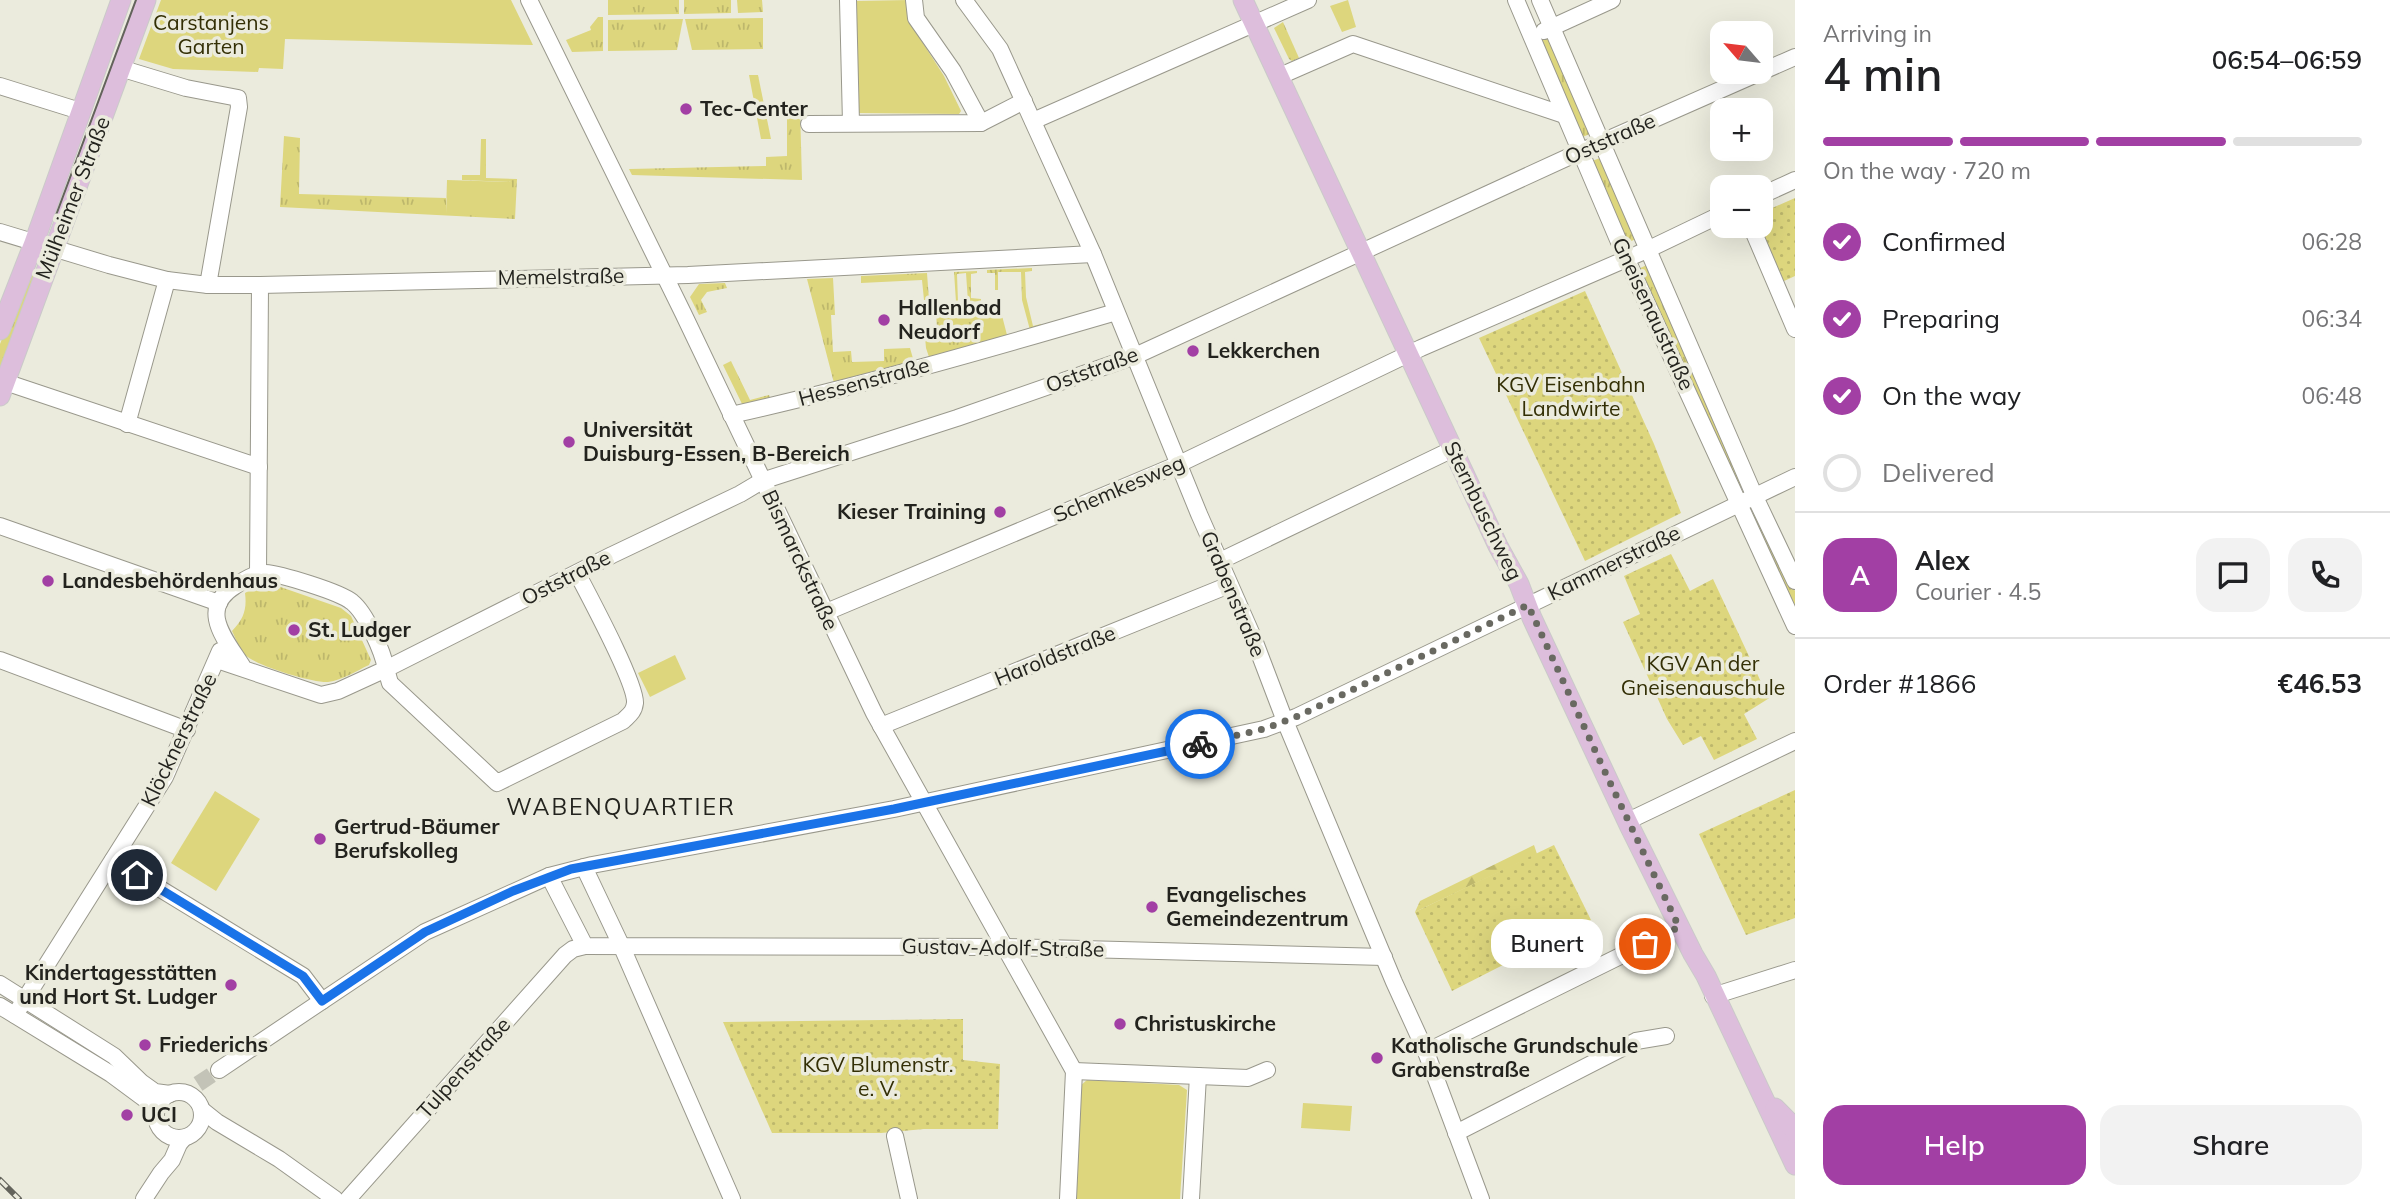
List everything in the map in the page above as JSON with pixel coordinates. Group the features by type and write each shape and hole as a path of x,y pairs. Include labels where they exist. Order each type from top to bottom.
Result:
{"main road":[{"name":"Mülheimer Straße","path":"0,330 121,0"},
{"name":"Mülheimer Straße","path":"2,389 146,0"},
{"name":"Sternbuschweg","path":"1243,0 1628,821 1706,976 1713,996 1795,1166"},
{"name":"Sternbuschweg","path":"1762,1096 1788,1121 1795,1133"}],"street":[{"name":"Bismarckstraße","path":"529,0 881,726 1074,1072"},
{"path":"848,0 851,123"},
{"path":"914,0 916,18 953,71 981,122"},
{"name":"Grabenstraße","path":"964,0 1000,49 1093,254 1116,312 1130,358 1253,637 1285,721 1426,1052 1481,1199"},
{"path":"1033,121 1308,0"},
{"name":"Gneisenaustraße","path":"1516,0 1626,258 1748,500 1795,581"},
{"name":"Gneisenaustraße","path":"1540,0 1647,250 1748,500 1795,625"},
{"path":"1532,37 1612,0"},
{"path":"1280,76 1353,44 1564,115"},
{"name":"Oststraße","path":"386,669 762,481 1130,358 1601,142 1795,57"},
{"path":"120,68 186,88 238,98 239,107 208,285"},
{"path":"0,86 80,111"},
{"path":"809,124 981,122 1024,102"},
{"path":"1773,190 1795,180"},
{"name":"Schemkesweg","path":"824,613 1178,464 1409,354 1710,220"},
{"name":"Memelstraße","path":"0,232 167,280 208,285 664,275 1093,254"},
{"path":"1756,238 1795,329"},
{"path":"127,424 167,280"},
{"path":"258,573 260,285"},
{"name":"Hessenstraße","path":"731,415 995,347 1116,312"},
{"path":"2,389 127,424 260,467"},
{"path":"1220,561 1453,449"},
{"name":"Kammerstraße","path":"219,1070 425,932 549,876 584,867 923,803 1234,737 1285,721 1795,477"},
{"path":"0,526 219,603"},
{"path":"244,669 217,624 219,603 224,594 233,587 258,573 284,577 343,596 355,603 384,658 390,683 497,783 623,721 633,712 635,701 627,675 577,572"},
{"name":"Haroldstraße","path":"881,726 1229,585"},
{"name":"Klöcknerstraße","path":"15,1015 165,777 217,660 223,638"},
{"path":"0,660 187,730"},
{"path":"217,660 321,695 338,691 386,669"},
{"path":"1628,821 1795,741"},
{"path":"113,860 303,976 322,1001"},
{"path":"584,867 732,1199"},
{"path":"549,876 585,946"},
{"path":"1426,1052 1679,927"},
{"name":"Gustav-Adolf-Straße","path":"585,946 1004,947 1384,957"},
{"name":"Tulpenstraße","path":"348,1199 565,955 573,948 585,946"},
{"path":"1713,996 1795,970"},
{"path":"0,984 114,1056 155,1092 170,1094"},
{"path":"0,1006 111,1074 157,1108"},
{"path":"1456,1133 1636,1041 1666,1036"},
{"path":"1068,1199 1074,1072 1248,1078 1267,1070"},
{"path":"1191,1199 1198,1076"},
{"path":"144,1199 172,1160 178,1144 198,1130 202,1111 195,1089 164,1097 157,1108 157,1122 165,1134 184,1138"},
{"path":"202,1111 279,1159 316,1188"},
{"path":"198,1130 212,1132 269,1166 335,1199"},
{"path":"161,1173 166,1150 165,1134"},
{"path":"895,1136 909,1199"}],"green space":[{"name":"Carstanjens Garten","path":"161,0 511,0 533,45 285,39 283,69 259,68 258,72 173,69 139,59"},
{"path":"608,0 679,0 679,14 608,15"},
{"path":"684,0 731,0 731,13 684,14"},
{"path":"737,0 762,0 763,12 738,13"},
{"path":"909,0 912,26 944,76 961,111 959,114 857,113 856,1"},
{"path":"1348,0 1356,27 1342,32 1330,6"},
{"path":"598,17 603,17 603,51 572,52 566,40 591,30 590,27"},
{"path":"763,18 763,49 692,50 685,19"},
{"path":"683,19 677,50 608,51 608,20"},
{"path":"1283,22 1299,58 1292,61 1274,28"},
{"path":"1549,34 1592,133 1578,139 1538,39"},
{"path":"749,75 758,75 771,139 761,139"},
{"path":"800,109 802,180 632,175 629,169 766,166 766,157 787,156 787,113"},
{"path":"284,136 300,138 299,194 446,198 446,214 512,182 462,180 462,175 480,175 481,139 486,139 486,178 517,179 515,219 280,207"},
{"path":"1603,157 1638,238 1625,244 1589,162"},
{"path":"447,180 512,182 511,215 446,214"},
{"path":"1795,198 1795,276 1782,282 1762,238 1773,238 1773,208"},
{"path":"1649,264 1745,484 1737,488 1636,270"},
{"path":"30,267 36,270 0,381 0,344"},
{"path":"1032,268 1032,271 1025,272 1026,297 1033,326 1041,324 1042,327 1030,330 1022,300 1021,272 998,272 998,290 995,290 995,273 987,273 987,270"},
{"path":"977,271 971,274 971,298 981,301 968,302 966,273 957,274 956,302 954,272"},
{"path":"927,273 929,300 924,300 922,280 861,283 861,276"},
{"path":"833,278 833,352 851,351 852,362 884,361 884,349 910,348 914,362 834,383 807,279"},
{"path":"725,283 727,288 707,292 701,300 707,312 699,315 690,297 699,284"},
{"name":"KGV Eisenbahn Landwirte","path":"1585,291 1654,444 1681,513 1585,561 1479,338"},
{"path":"999,304 1007,335 1015,334 929,357 925,337 934,336 934,330 937,330 936,310 944,309 944,306"},
{"path":"731,361 750,400 769,395 771,400 743,406 723,365"},
{"path":"1758,512 1795,591 1795,614 1750,515"},
{"name":"KGV An der Gneisenauschule","path":"1671,554 1690,591 1713,579 1761,682 1771,697 1744,714 1757,739 1714,760 1701,736 1683,745 1667,719 1623,622 1640,614 1624,576"},
{"path":"269,583 341,608 351,616 371,660 369,665 339,679 320,682 272,669 245,655 232,631 244,614 245,593 261,584"},
{"path":"675,655 686,679 650,697 638,673"},
{"path":"1795,790 1795,918 1746,935 1699,834"},
{"path":"215,791 260,819 216,891 171,863"},
{"path":"1534,845 1537,854 1415,912 1420,901"},
{"path":"1554,845 1591,920 1452,991 1415,912"},
{"name":"KGV Blumenstr. e. V.","path":"963,1019 963,1060 1000,1064 998,1129 772,1133 723,1022"},
{"path":"1087,1080 1179,1085 1187,1090 1180,1199 1075,1199 1080,1086"},
{"path":"1303,1103 1352,1106 1350,1131 1301,1128"}],"tunnel":[{"path":"198,1084 219,1070"}],"tram line":[{"path":"55,218 136,0"}],"railway":[{"path":"0,1180 19,1199"}],"way so far":[{"path":"1200,744 1264,729 1296,717 1528,605 1679,927 1645,944"}],"place":[{"name":"Tec-Center","path":"686,109"},
{"name":"Hallenbad Neudorf","path":"884,320"},
{"name":"Lekkerchen","path":"1193,351"},
{"name":"Universität Duisburg-Essen, B-Bereich","path":"569,442"},
{"name":"Kieser Training","path":"1000,512"},
{"name":"Landesbehördenhaus","path":"48,581"},
{"name":"St. Ludger","path":"294,630"},
{"name":"Gertrud-Bäumer Berufskolleg","path":"320,839"},
{"name":"Evangelisches Gemeindezentrum","path":"1152,907"},
{"name":"Bunert","path":"1645,944"},
{"name":"Kindertagesstätten und Hort St. Ludger","path":"231,985"},
{"name":"Christuskirche","path":"1120,1024"},
{"name":"Friederichs","path":"145,1045"},
{"name":"Katholische Grundschule Grabenstraße","path":"1377,1058"},
{"name":"UCI","path":"127,1115"}],"district":[{"name":"WABENQUARTIER","path":"621,807"}],"route":[{"path":"137,875 303,976 322,1001 425,932 513,891 571,869 894,809 1200,744"}]}
